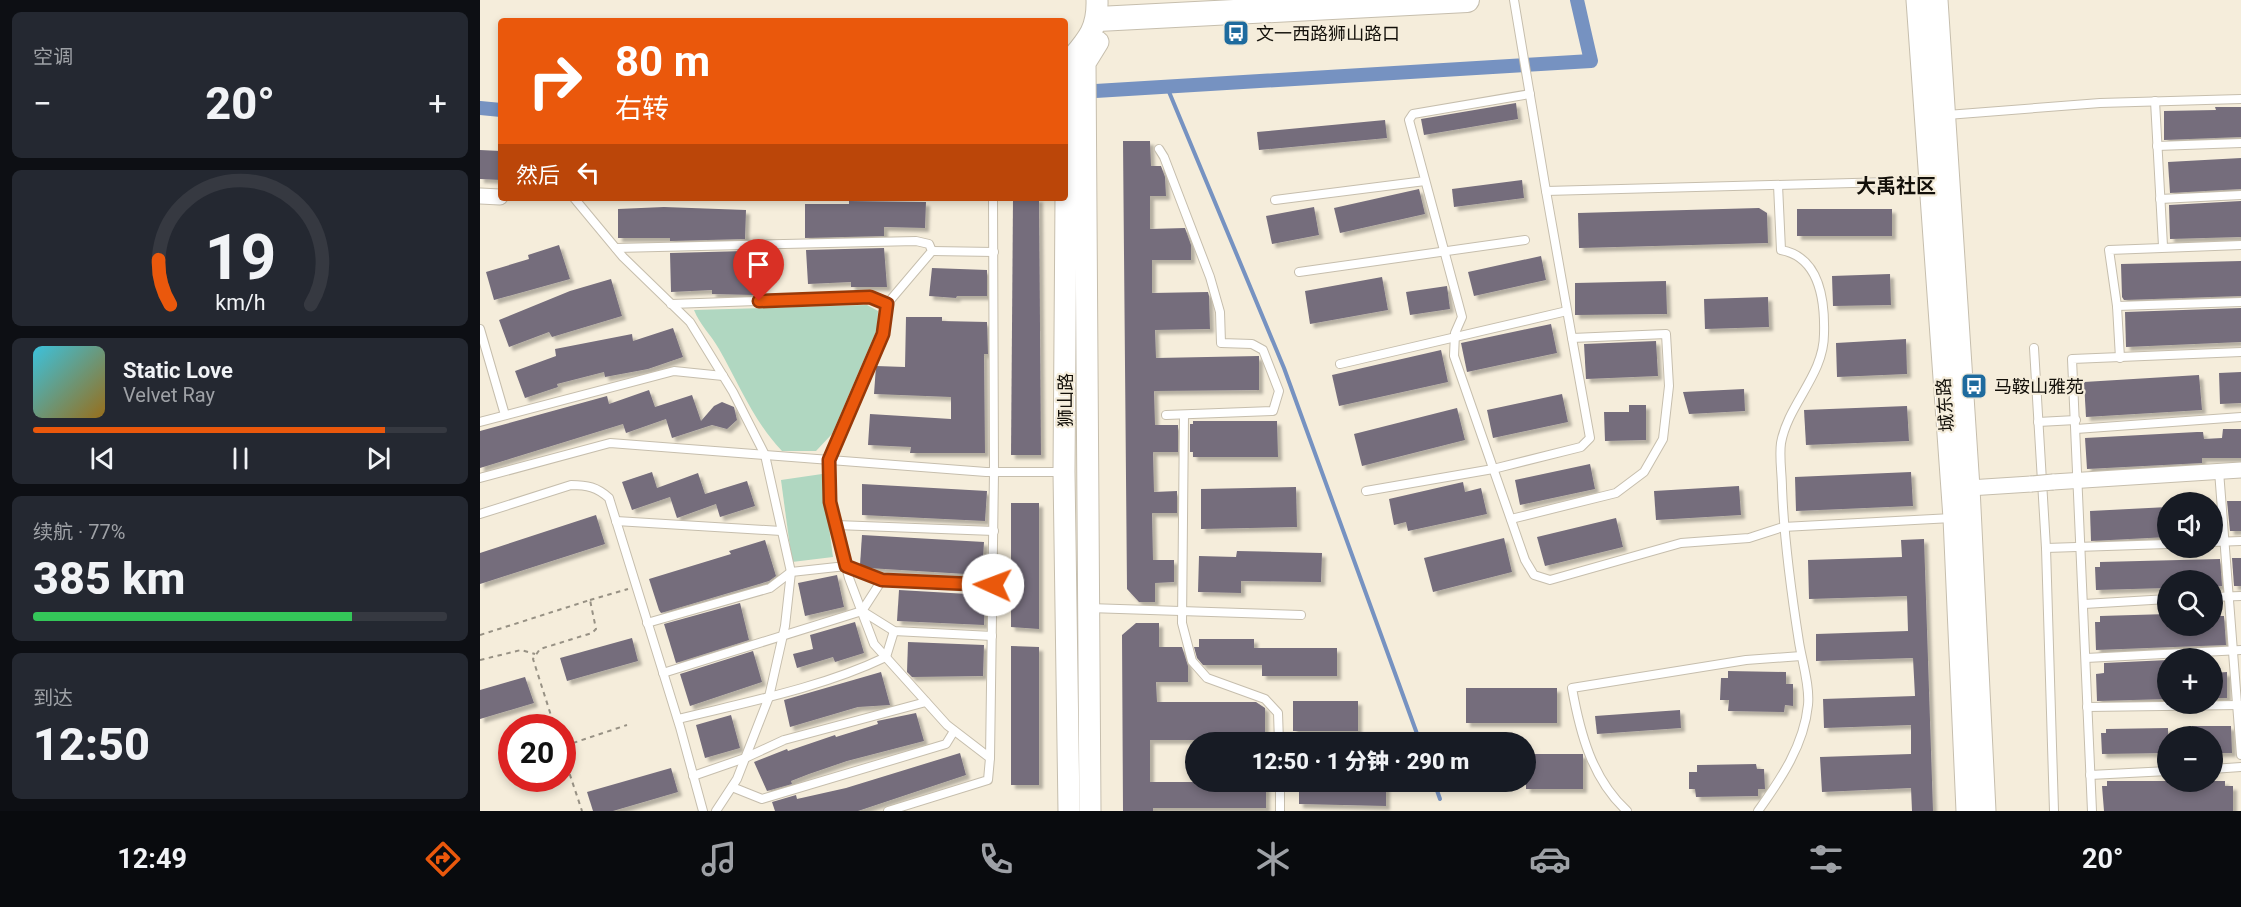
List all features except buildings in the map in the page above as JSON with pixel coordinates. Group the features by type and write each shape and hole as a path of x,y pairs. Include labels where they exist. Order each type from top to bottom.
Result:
{"main road":[{"path":"1104,10 1467,0"}],"street":[{"name":"城东路","path":"1917,0 1954,518 1967,811"},
{"name":"城东路","path":"1937,0 1969,488 1985,811"},
{"name":"狮山路","path":"1090,811 1076,63 1104,10"},
{"name":"狮山路","path":"1069,811 1064,472 1076,120"},
{"path":"480,196 498,196"},
{"path":"1969,488 2241,470"}],"lane":[{"path":"1366,491 1493,469 1581,447 1590,438 1514,0"},
{"path":"1530,94 1413,114 1409,120 1462,317 1455,337 1454,356 1510,519 1525,560 1534,575 1550,580 1681,543 1749,538 1783,527 1954,518"},
{"path":"1946,115 2100,103 2241,99"},
{"path":"2155,101 2163,246"},
{"path":"2157,146 2241,143"},
{"path":"1159,149 1210,277 1220,312 1221,343 1252,344 1263,350 1279,392 1273,411 1166,414"},
{"path":"1546,191 1929,180"},
{"path":"1275,200 1425,181"},
{"path":"1758,811 1779,782 1799,744 1809,704 1783,527 1781,444 1788,417 1800,401 1819,361 1824,334 1818,282 1808,262 1793,252 1781,250 1778,185"},
{"path":"2160,199 2241,195"},
{"path":"577,201 616,248 690,322 723,376 765,455 791,572 783,636 769,697 732,787 716,811"},
{"path":"888,811 988,780 994,472 993,201"},
{"path":"1299,272 1444,249 1525,240"},
{"path":"616,248 916,242 929,244 932,251"},
{"path":"2120,358 2117,306 2109,250 2163,246 2241,245"},
{"path":"932,251 994,252"},
{"path":"932,251 887,304 883,334 829,460 830,502 846,566 874,644 954,731 990,758"},
{"path":"671,304 870,297 887,304"},
{"path":"2117,306 2241,303"},
{"path":"1340,364 1567,310"},
{"path":"480,328 505,414"},
{"path":"1510,519 1616,493 1644,472 1663,439 1669,386 1665,334 1572,338"},
{"path":"2034,348 2046,548 2054,811"},
{"path":"2091,811 2079,480 2072,359 2241,352"},
{"path":"480,422 674,371 723,376"},
{"path":"1184,414 1184,610 1182,623 1192,661 1207,678 1265,699 1278,713 1279,732"},
{"path":"2076,429 2241,417"},
{"path":"2038,422 2076,420"},
{"path":"480,478 610,443 994,472 1064,472"},
{"path":"2218,471 2229,597 2237,650 2241,755"},
{"path":"480,514 572,485 586,485 599,489 609,498 678,719 703,811"},
{"path":"616,521 782,531"},
{"path":"836,525 993,531"},
{"path":"2224,541 2241,541"},
{"path":"2046,548 2157,544"},
{"path":"647,623 770,588 791,572 846,566 882,580 993,585"},
{"path":"663,673 862,611 882,580"},
{"path":"2223,597 2241,596"},
{"path":"2084,604 2157,601"},
{"path":"1088,608 1301,615"},
{"path":"862,611 894,631 992,636"},
{"path":"678,719 769,697 868,665 886,657 894,631"},
{"path":"2086,658 2237,650"},
{"path":"1627,811 1618,802 1593,765 1579,727 1572,688 1746,660 1801,656"},
{"path":"693,776 745,758 784,740 926,702"},
{"path":"2087,707 2239,705"},
{"path":"732,787 762,799 946,744 954,731"},
{"path":"2223,768 2241,767"},
{"path":"2090,776 2157,772"},
{"path":"1280,792 1280,811"}],"path":[{"path":"480,635 636,587"},
{"path":"551,714 533,659 540,649 592,633 596,629 590,600"},
{"path":"480,660 521,650 535,654"},
{"path":"576,742 627,726"},
{"path":"576,792 582,811"}],"green space":[{"path":"867,305 878,311 877,329 832,434 816,451 782,451 772,440 694,310"},
{"path":"822,474 833,557 792,562 781,480"}],"waterway":[{"path":"1079,92 1591,61 1577,0"},
{"path":"1167,87 1284,368 1416,732"},
{"path":"480,108 498,110"},
{"path":"1438,792 1440,799"}],"place":[{"name":"文一西路狮山路口","path":"1236,33"},
{"name":"马鞍山雅苑","path":"1974,386"}],"district":[{"name":"大禹社区","path":"1896,186"}],"route":[{"path":"759,301 870,297 887,304 883,334 835,441 829,460 830,502 846,566 882,580 993,585"}]}
